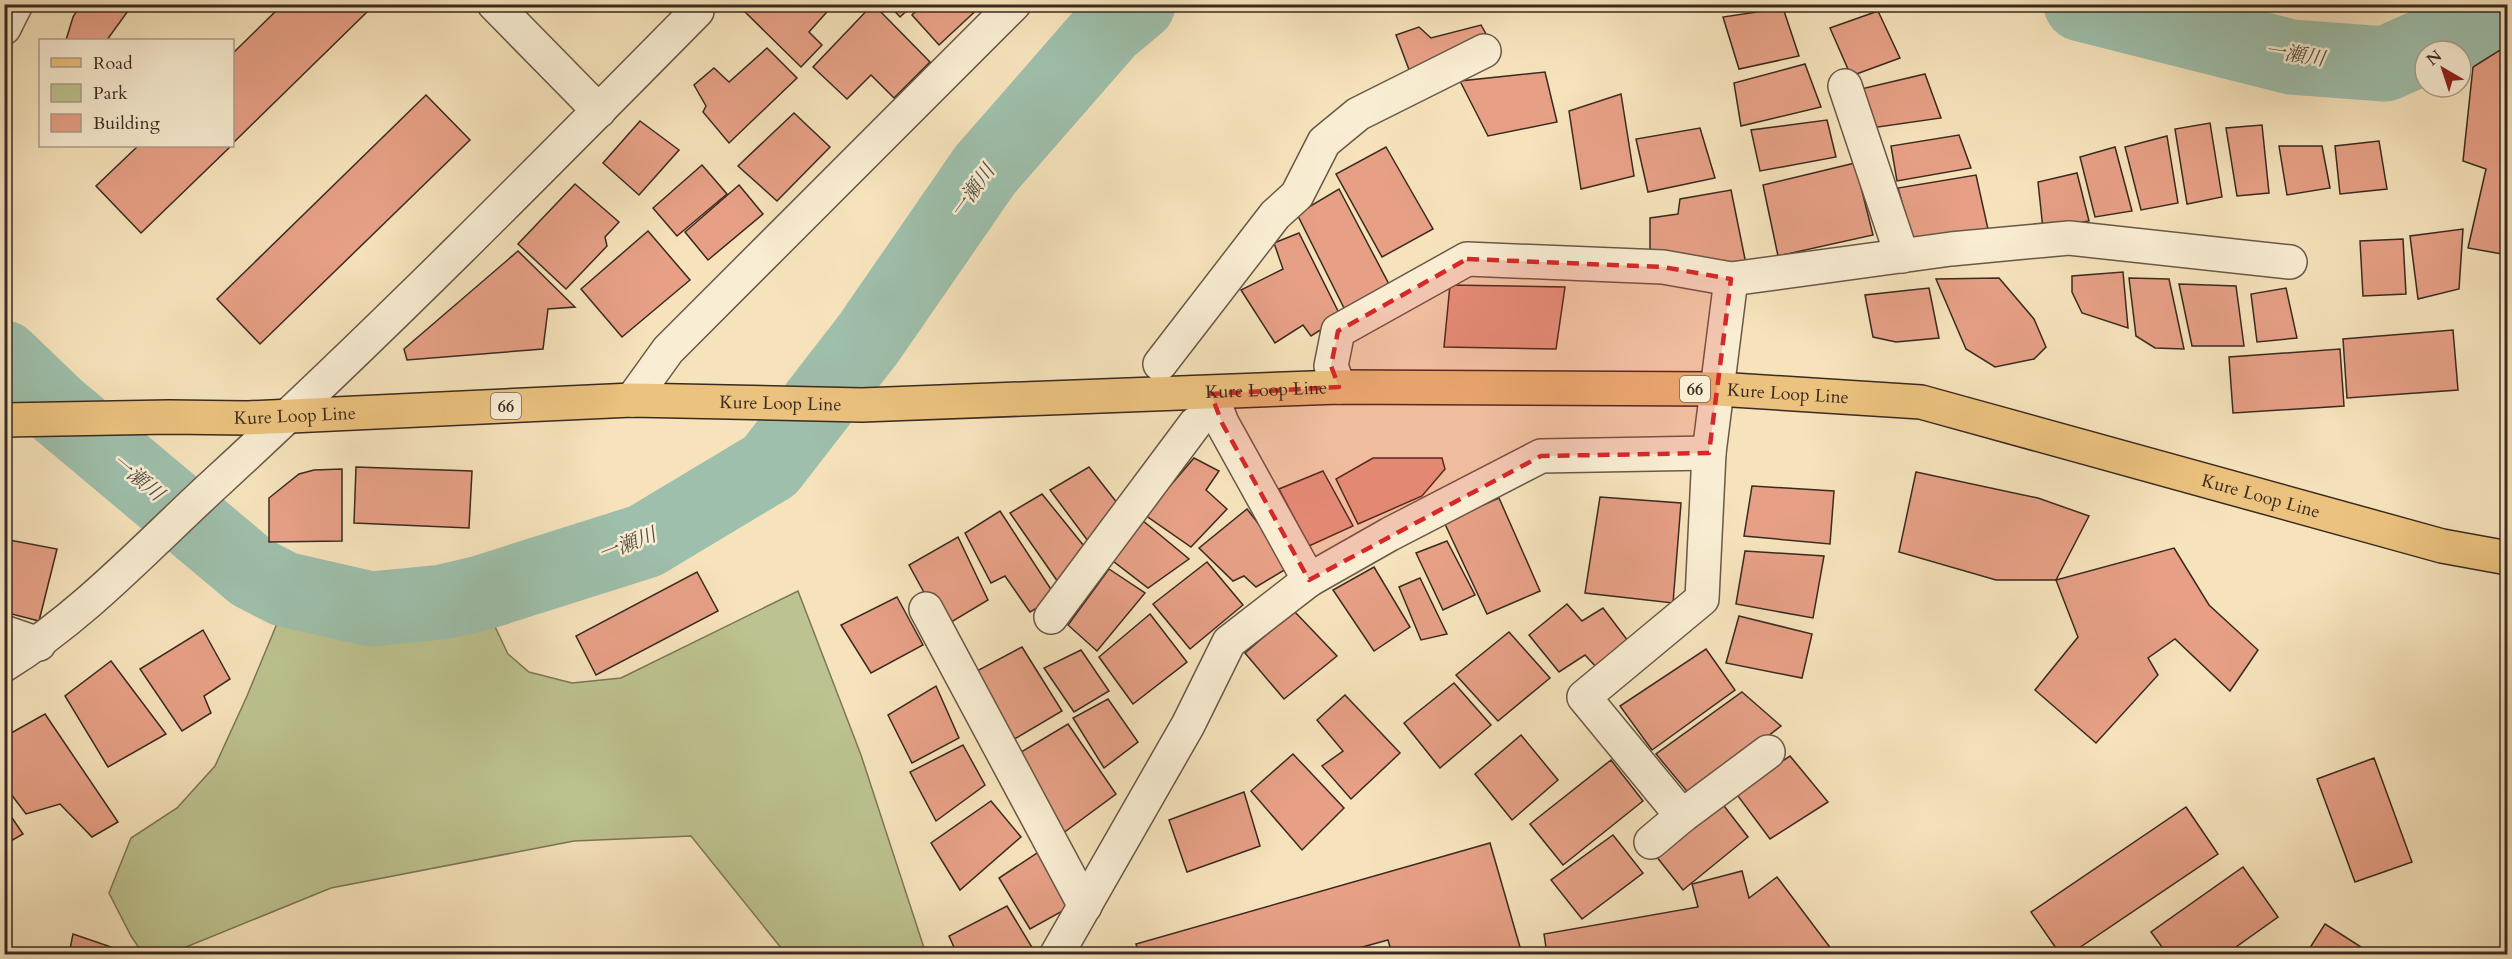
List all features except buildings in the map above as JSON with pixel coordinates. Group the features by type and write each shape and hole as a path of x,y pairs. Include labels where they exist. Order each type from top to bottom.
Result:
{"main road":[{"name":"Kure Loop Line","path":"4,420 247,418 632,400 862,405 1211,394 1339,387 1717,389 1921,402 2442,546 2508,558"}],"street":[{"path":"4,28 16,4"},
{"path":"494,4 599,111"},
{"path":"632,400 668,350 1014,4"},
{"path":"4,665 39,644 145,553 349,359 599,111 697,7"},
{"path":"1160,364 1275,215 1297,195 1324,142 1358,114 1484,51"},
{"path":"1845,86 1902,256"},
{"path":"1339,387 1331,366 1338,331 1467,260 1663,267 1731,279 1902,256 2069,238 2290,262"},
{"path":"1682,816 1584,697 1702,598 1709,453 1731,279"},
{"path":"1211,394 1222,423 1309,580"},
{"path":"1050,617 1195,424"},
{"path":"1057,954 1188,725 1229,642 1309,580 1390,534 1541,456 1709,453"},
{"path":"926,609 1085,906"},
{"path":"4,632 39,644"},
{"path":"1651,842 1768,752"}],"highlighted area":[{"path":"1467,259 1663,267 1731,279 1709,453 1541,456 1309,580 1222,423 1211,394 1339,387 1331,366 1338,331"}],"green space":[{"path":"798,591 861,755 926,954 786,954 691,836 574,841 331,888 169,954 143,954 109,893 131,838 177,808 215,766 281,614 370,634 458,623 488,612 508,654 529,672 572,683 621,678"}],"waterway":[{"name":"一瀬川","path":"4,358 56,408 253,573 284,589 371,609 443,602 481,593 645,541 770,466 869,338 985,170 1108,29 1138,4"},
{"name":"一瀬川","path":"2081,4 2291,57 2385,64 2465,28 2498,4"}]}
